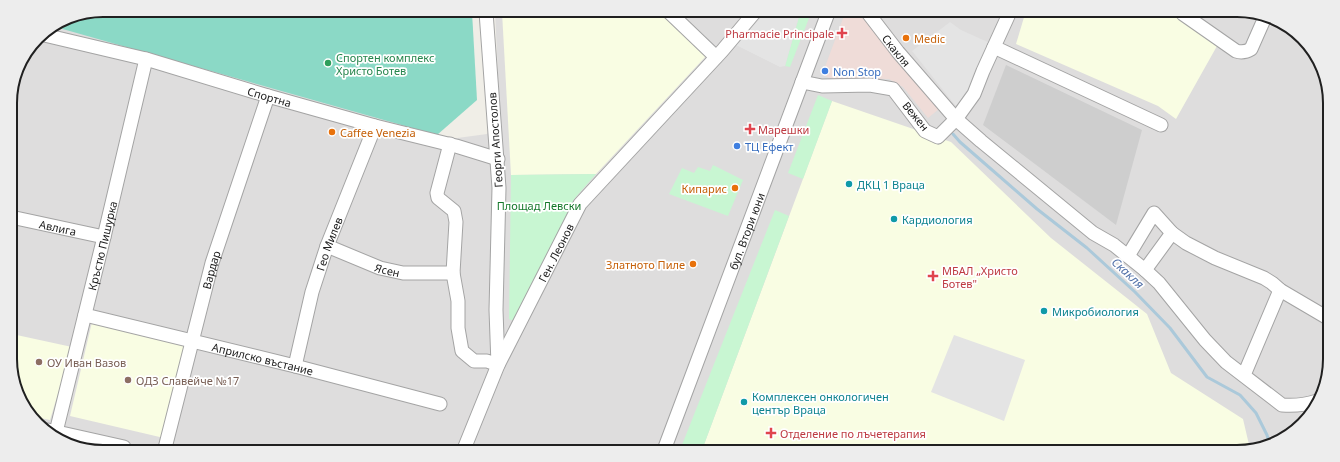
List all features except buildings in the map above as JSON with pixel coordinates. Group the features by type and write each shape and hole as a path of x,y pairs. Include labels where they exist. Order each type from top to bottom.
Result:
{"street":[{"name":"Георги Апостолов","path":"486,17 499,188 496,310 498,365"},
{"path":"674,17 716,57"},
{"name":"Ген. Леонов","path":"466,445 498,365 580,204 716,57 751,17"},
{"name":"бул. Втори юни","path":"666,445 826,17"},
{"name":"Скакля","path":"871,17 898,52 956,119 981,142 1093,233 1114,244 1146,270 1159,283 1205,340 1226,362 1282,405 1294,406 1312,403"},
{"name":"Вежен","path":"802,82 822,86 870,85 893,89 925,130 938,138 956,119 974,94 1008,17"},
{"path":"1188,17 1236,51 1241,52 1246,52 1251,48 1263,21"},
{"name":"Спортна","path":"49,36 146,59 268,96 375,126 450,144 498,160"},
{"path":"994,47 1161,125"},
{"name":"Кръстю Пишурка","path":"52,428 85,314 146,59"},
{"name":"Вардар","path":"166,445 212,263 268,96"},
{"name":"Гео Милев","path":"295,366 312,292 326,246 375,126"},
{"path":"450,144 437,193 438,198 454,210 456,222 453,273 458,301 458,328 462,351 474,362 487,361 498,365"},
{"path":"1128,256 1154,213 1172,233 1201,251 1264,278 1280,290 1323,315"},
{"name":"Авлига","path":"17,218 104,237"},
{"path":"1146,270 1172,233"},
{"name":"Ясен","path":"326,246 380,268 403,273 453,273"},
{"path":"1244,375 1280,290"},
{"name":"Априлско въстание","path":"85,314 192,342 295,366 440,404"},
{"path":"58,433 115,445"}],"shaded area":[{"path":"495,17 1237,17 1260,20 1280,28 1298,42 1305,50 1312,60 1318,75 1323,97 1323,359 1320,382 1309,407 1290,427 1280,434 1265,440 1243,445 103,445 80,442 60,434 42,420 31,407 22,387 17,365 17,97 20,80 28,60 46,38 60,28 62,27 264,81 450,139 487,134 500,116"},
{"path":"502,17 663,17 706,56 596,174 511,175"},
{"path":"761,17 799,17 785,66 780,67 736,45"},
{"path":"844,17 865,17 939,109 928,118 903,87 889,79 856,78 836,80 822,75"},
{"path":"1024,17 1176,17 1217,46 1176,119 1158,106 1016,44"},
{"path":"950,22 961,30 992,44 975,83 960,105 955,105 912,51"},
{"path":"1006,65 1142,130 1116,225 983,125"},
{"name":"МБАЛ „Христо Ботев\"","path":"832,101 951,142 1051,238 1147,314 1171,373 1243,419 1249,444 1243,445 704,445"},
{"name":"ОДЗ Славейче №17","path":"92,322 186,344 164,438 70,416"},
{"name":"ОУ Иван Вазов","path":"17,335 72,347 50,420 38,416 31,407 22,387 17,365"},
{"path":"954,335 1025,360 1004,421 931,392"}],"green space":[{"name":"Спортен комплекс Христо Ботев","path":"97,17 472,17 477,100 437,135 60,28 80,20"},
{"path":"799,17 809,17 790,67 785,66"},
{"path":"818,95 832,101 803,179 788,173"},
{"path":"713,165 743,180 728,216 669,194 682,168 694,173 698,167 710,171"},
{"name":"Площад Левски","path":"596,174 575,198 516,322 509,319 511,175"},
{"path":"775,210 789,216 704,445 682,445"}],"waterway":[{"name":"Скакля","path":"953,134 960,142 1037,209 1087,248 1135,292 1170,328 1207,377 1240,395 1256,413 1268,439"}],"place":[{"name":"Pharmacie Principale","path":"842,33"},
{"name":"Medic","path":"906,38"},
{"name":"Спортен комплекс Христо Ботев","path":"328,63"},
{"name":"Non Stop","path":"825,71"},
{"name":"Марешки","path":"750,129"},
{"name":"Caffee Venezia","path":"332,132"},
{"name":"ТЦ Ефект","path":"737,146"},
{"name":"ДКЦ 1 Враца","path":"849,184"},
{"name":"Кипарис","path":"735,188"},
{"name":"Кардиология","path":"894,219"},
{"name":"Златното Пиле","path":"693,264"},
{"name":"МБАЛ „Христо Ботев\"","path":"933,276"},
{"name":"Микробиология","path":"1044,311"},
{"name":"ОУ Иван Вазов","path":"39,362"},
{"name":"ОДЗ Славейче №17","path":"128,380"},
{"name":"Комплексен онкологичен център Враца","path":"744,402"},
{"name":"Отделение по лъчетерапия","path":"771,433"}]}
